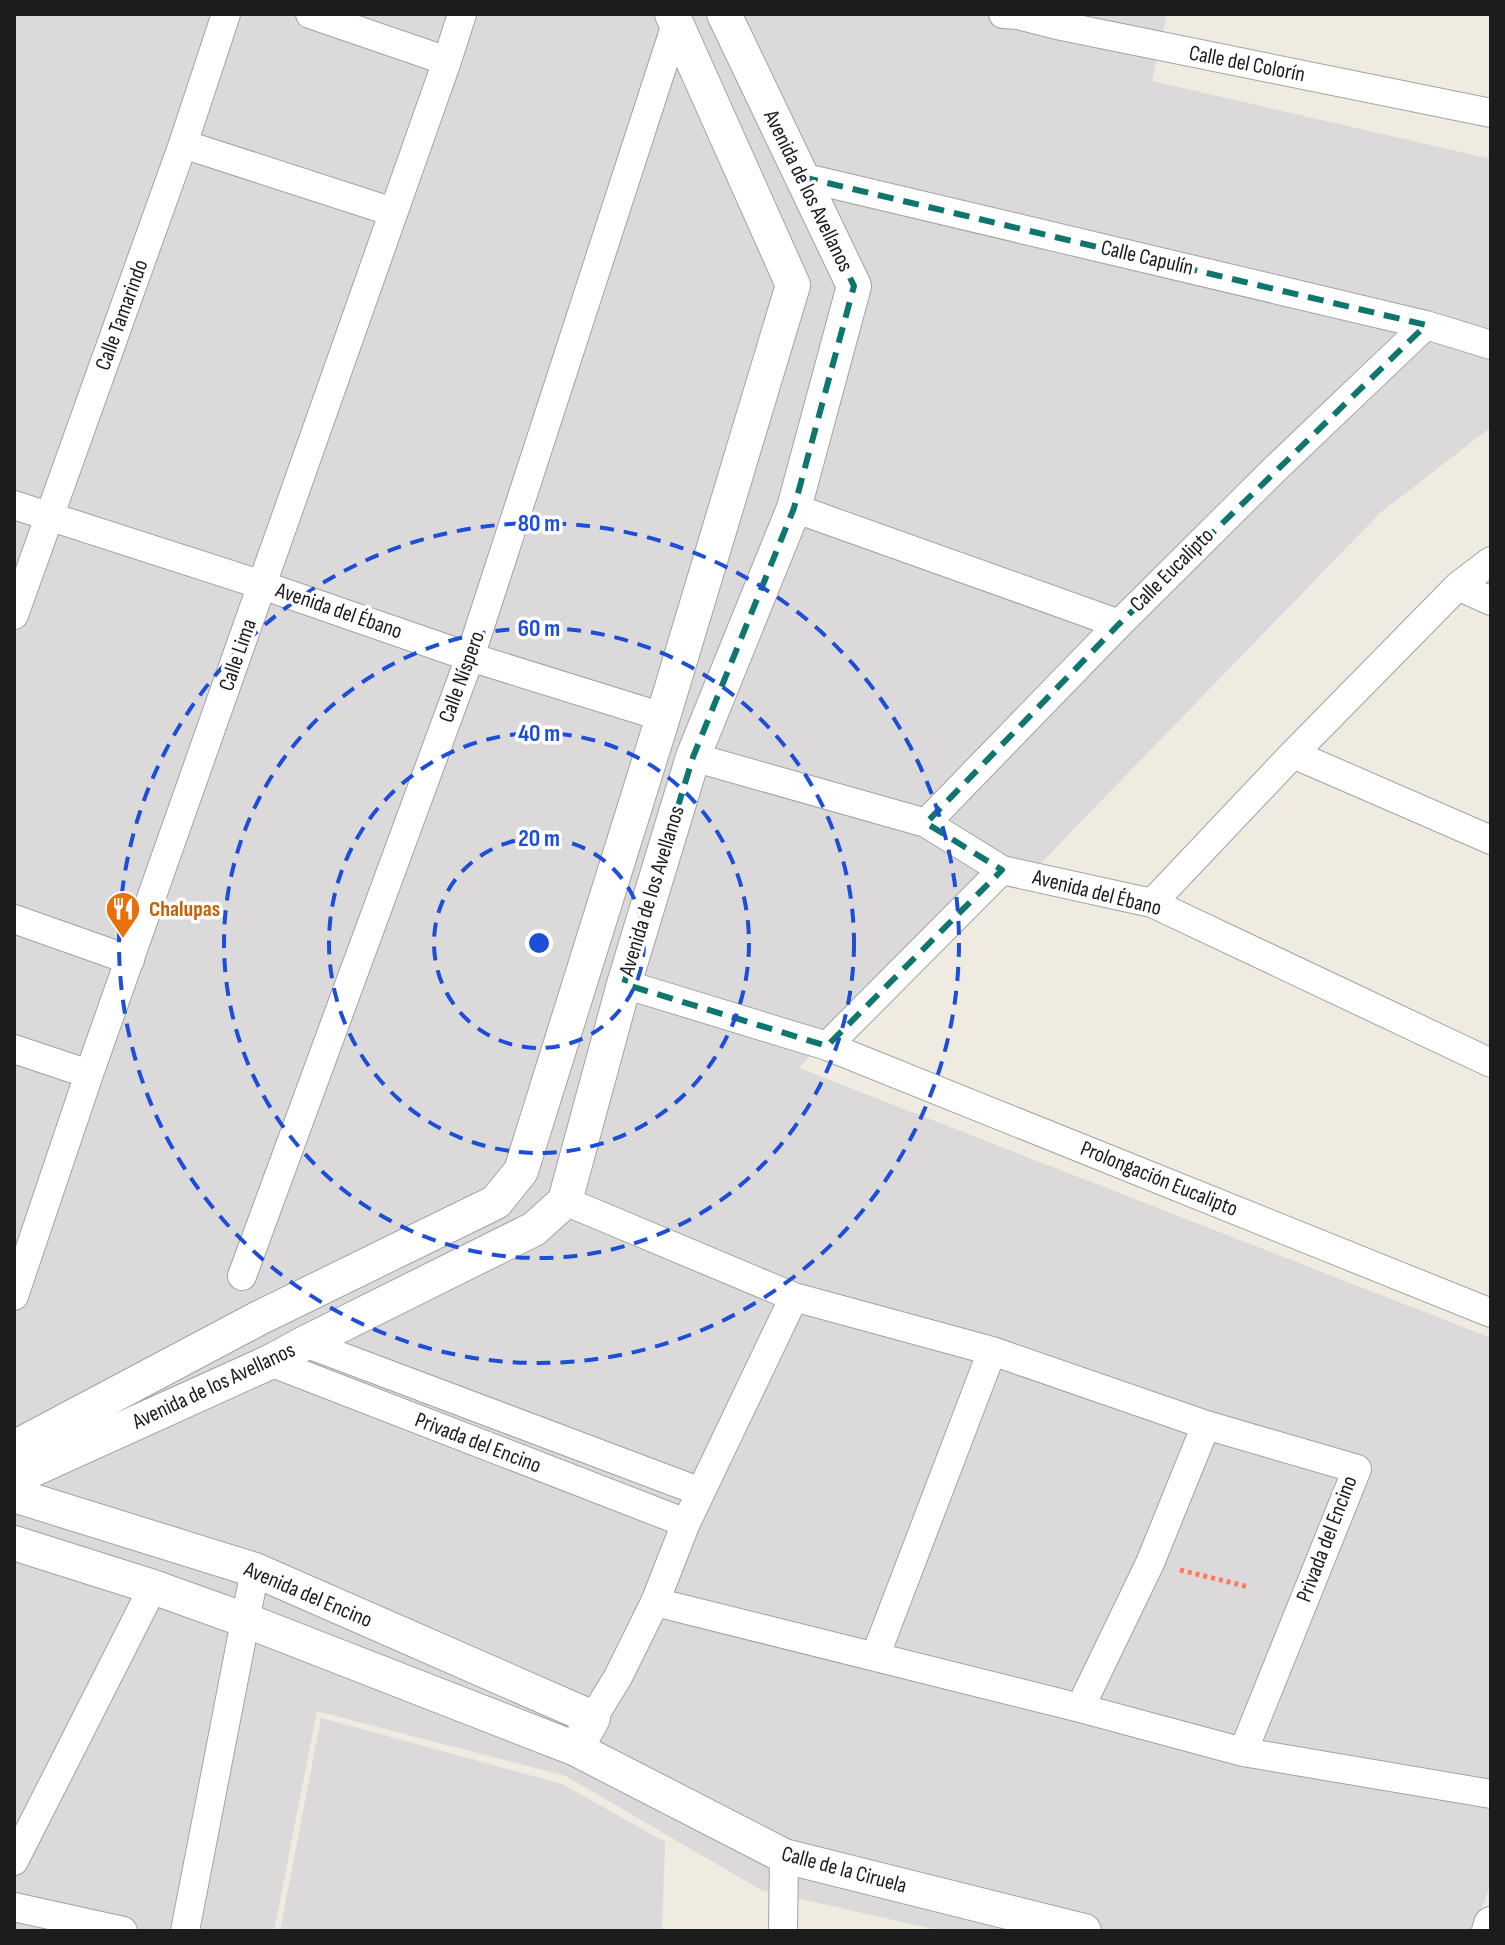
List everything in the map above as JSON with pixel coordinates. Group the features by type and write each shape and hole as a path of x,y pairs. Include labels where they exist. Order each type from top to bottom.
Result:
{"street":[{"name":"Calle Tamarindo","path":"14,615 183,144 226,14"},
{"path":"310,14 447,61"},
{"name":"Calle Lima","path":"14,1296 89,1074 462,14"},
{"name":"Avenida de los Avellanos","path":"14,1478 270,1362 534,1229 565,1201 624,984 693,757 794,508 854,286 724,14"},
{"name":"Calle del Colorín","path":"1003,14 1058,20 1491,113"},
{"name":"Avenida de los Avellanos","path":"14,1448 259,1318 496,1202 521,1171 663,717 793,285 674,19"},
{"name":"Calle Níspero","path":"242,1276 470,657 674,19"},
{"path":"183,144 393,212"},
{"name":"Calle Capulín","path":"802,177 1426,325 1491,345"},
{"name":"Calle Eucalipto","path":"926,823 1119,624 1426,325"},
{"name":"Avenida del Ébano","path":"14,505 262,585 470,657 663,717"},
{"path":"794,508 1119,624"},
{"path":"1152,903 1458,586 1491,561"},
{"path":"1458,586 1491,601"},
{"path":"1293,754 1491,840"},
{"name":"Avenida del Ébano","path":"693,757 926,823 1002,870 1152,903 1491,1063"},
{"path":"624,984 827,1046 1002,870"},
{"path":"14,919 130,960"},
{"name":"Prolongación Eucalipto","path":"827,1046 1491,1313"},
{"path":"14,1049 89,1074"},
{"name":"Privada del Encino","path":"565,1201 794,1297 992,1351 1206,1425 1357,1469 1243,1752"},
{"path":"576,1749 618,1677 655,1602 686,1523 794,1297"},
{"name":"Privada del Encino","path":"305,1343 701,1492"},
{"path":"875,1657 992,1351"},
{"name":"Privada del Encino","path":"270,1362 686,1523"},
{"path":"1080,1708 1150,1563 1206,1425"},
{"name":"Avenida del Encino","path":"14,1495 255,1570 593,1718"},
{"name":"Avenida del Encino","path":"14,1543 245,1620 576,1749"},
{"path":"185,1931 255,1570"},
{"path":"14,1861 153,1587"},
{"path":"655,1602 1243,1752 1491,1794"},
{"name":"Calle de la Ciruela","path":"576,1749 784,1856 1039,1926 1084,1931"},
{"path":"783,1931 784,1856"},
{"path":"14,1907 123,1931"},
{"path":"1489,1931 1491,1924"}],"path":[{"path":"1203,1575 1249,1587"}],"highlighted area":[{"path":"802,177 1426,325 1119,624 926,823 1002,870 827,1046 624,984 693,757 794,508 854,286"}],"shaded area":[{"path":"14,14 1167,14 1152,81 1491,159 1491,427 1380,513 1037,867 957,894 799,1068 1491,1338 1491,1882 1474,1931 942,1931 761,1890 566,1776 317,1711 274,1931 14,1931"},
{"path":"321,1718 562,1784 665,1842 662,1931 280,1931"}],"place":[{"name":"Chalupas","path":"123,940"}]}
